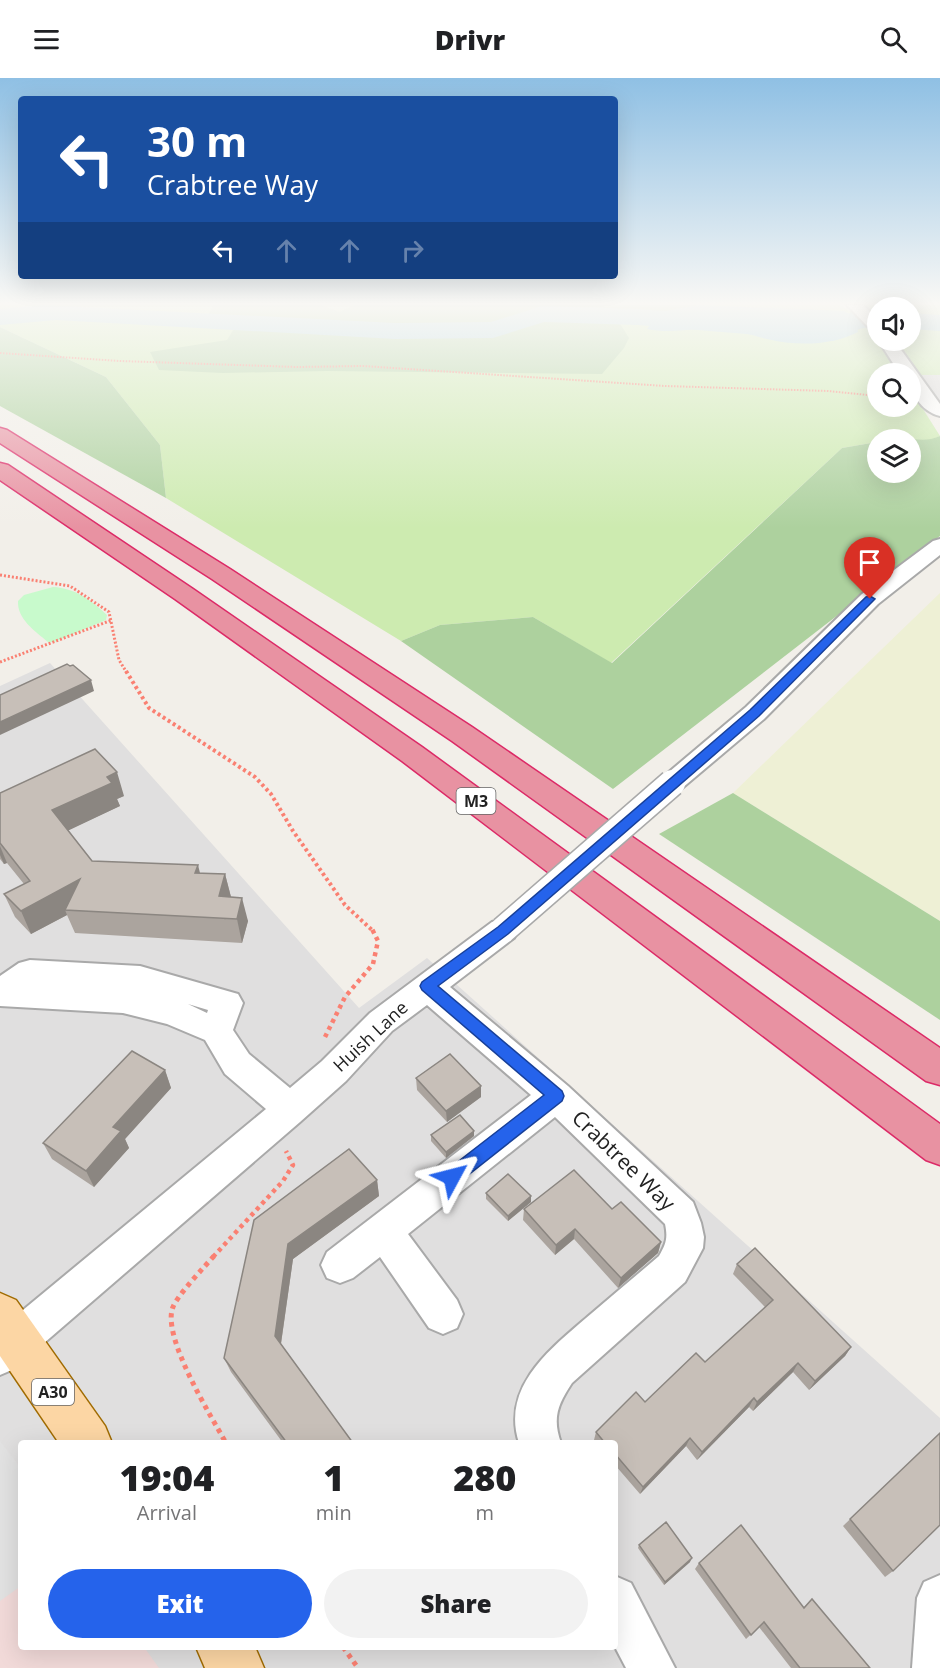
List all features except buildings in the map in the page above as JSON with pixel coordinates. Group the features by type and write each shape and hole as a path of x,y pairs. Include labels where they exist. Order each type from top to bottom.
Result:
{"highway":[{"name":"M3","path":"0,434 212,568 462,734 940,1069"},
{"name":"M3","path":"0,470 184,594 412,754 940,1148"}],"main road":[{"name":"A30","path":"6,1337 86,1440"}],"street":[{"path":"921,390 932,407 940,411"},
{"name":"Huish Lane","path":"6,1337 288,1111 334,1071 381,1022 503,930 754,713 870,599 940,544"},
{"name":"Crabtree Way","path":"427,986 556,1096 680,1214 687,1236 683,1253 672,1269 558,1369 548,1382 535,1407 539,1440"},
{"path":"0,993 123,1000 173,1012 216,1031 237,1064 280,1100 288,1111"},
{"path":"340,1265 556,1096"},
{"path":"383,1231 443,1314"},
{"path":"935,1667 940,1598"},
{"path":"618,1605 651,1668"}],"path":[{"path":"562,379 664,386 828,391 867,395"},
{"path":"0,575 70,586 109,612 119,660 150,708 255,777 271,794 293,831 345,905 371,928 378,941 373,964 345,997 322,1042"},
{"path":"0,662 112,620"},
{"path":"224,1440 177,1346 172,1318 173,1307 226,1240 283,1181 293,1164 286,1152"},
{"path":"345,1650 358,1668"}],"shaded area":[{"path":"921,379 940,379 940,411 924,411 921,406"},
{"path":"50,663 359,1008 427,958 940,1418 940,1668 0,1668 0,686"},
{"path":"0,1441 18,1464 18,1588 0,1601"},
{"path":"0,1443 18,1464 18,1650 146,1650 159,1668 0,1668"}],"green space":[{"path":"0,379 108,379 160,445 166,498 0,406"},
{"path":"108,379 867,379 867,417 921,417 921,406 940,436 928,442 921,441 921,429 867,429 867,444 842,448 611,663 533,617 440,625 401,641 166,498 160,445"},
{"path":"940,436 940,536 613,789 401,641 440,625 533,617 612,663 842,448 867,444 867,483 921,483 921,440"},
{"path":"53,587 68,590 95,604 107,615 106,620 54,642 48,642 24,619 18,607 18,601 24,595"},
{"path":"940,593 940,921 733,793"},
{"path":"733,793 940,921 940,1020 659,834"}],"route":[{"path":"452,1177 556,1096 427,986 503,930 754,713 870,599"}]}
